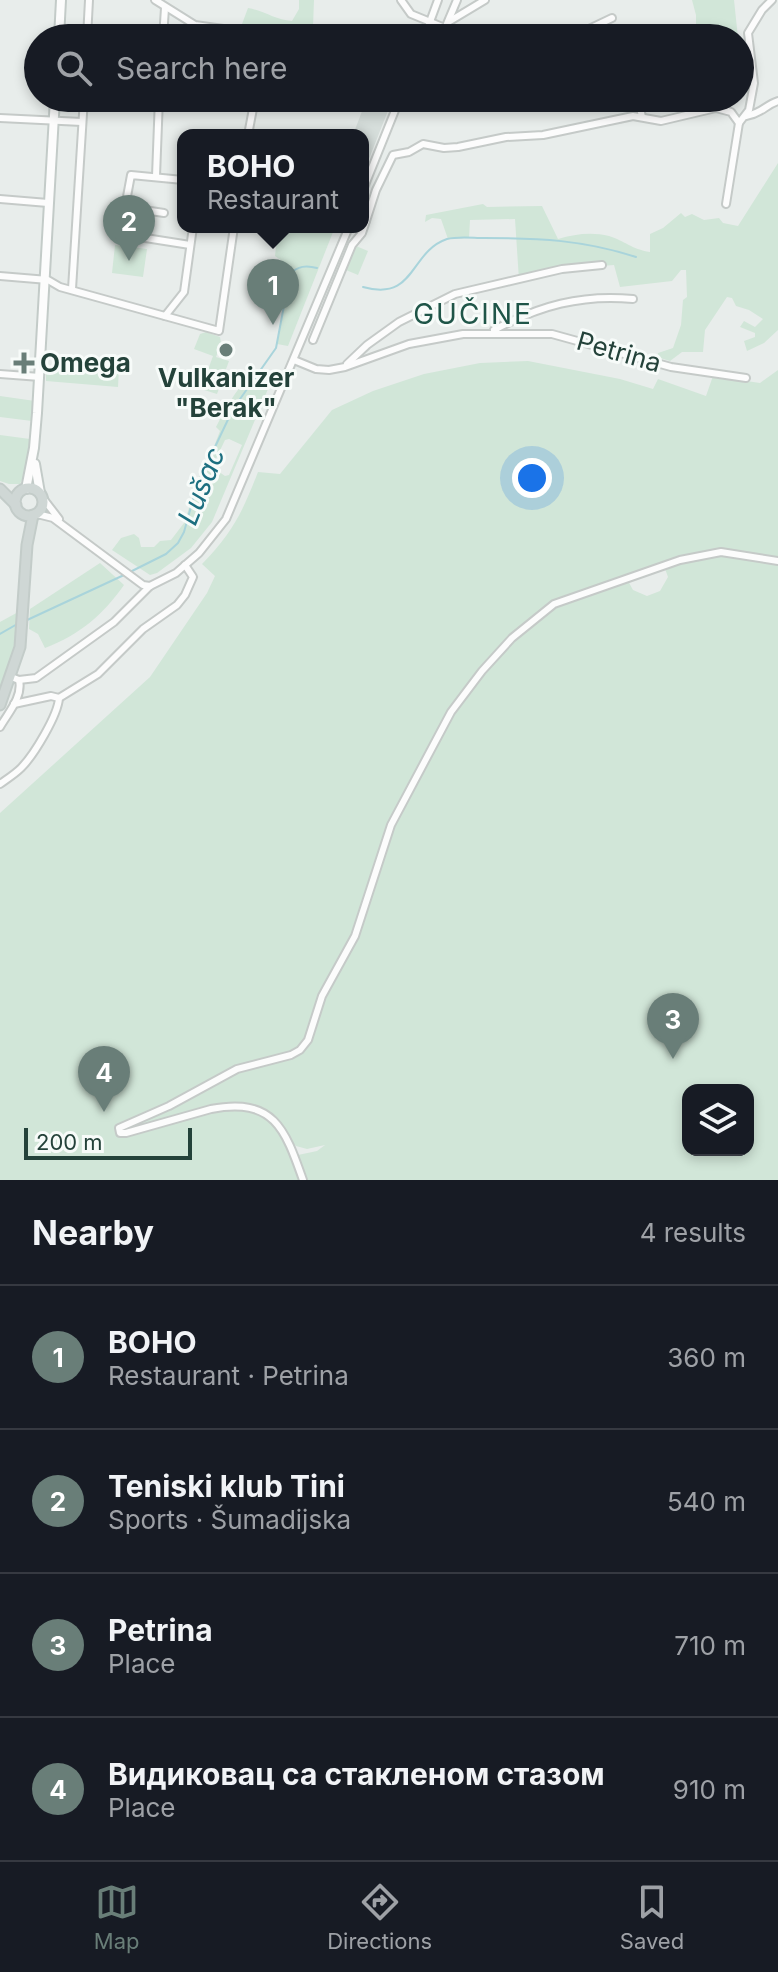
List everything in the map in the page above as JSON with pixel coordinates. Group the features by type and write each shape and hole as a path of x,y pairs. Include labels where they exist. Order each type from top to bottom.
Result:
{"main road":[{"path":"0,488 34,489 41,495 42,506 35,514 27,545 23,627 15,679 0,705"},
{"path":"0,488 18,508 35,514"},
{"path":"24,489 17,496 27,545"}],"street":[{"path":"60,24 61,0"},
{"path":"88,24 89,0"},
{"path":"155,0 193,24"},
{"path":"164,24 165,8 174,0"},
{"path":"401,0 411,14 432,24"},
{"path":"429,23 438,0"},
{"path":"448,24 457,0"},
{"path":"450,21 485,0"},
{"path":"753,24 772,0"},
{"path":"599,24 612,18"},
{"path":"746,116 760,113 778,101"},
{"path":"54,112 34,448 36,478 41,495 67,527"},
{"path":"72,289 83,112"},
{"path":"156,176 158,112"},
{"path":"369,175 394,112"},
{"path":"641,112 642,117"},
{"path":"369,210 395,154 409,152 423,144 458,147 506,137 543,135 610,120 642,117 661,121 699,112"},
{"path":"731,112 739,123"},
{"path":"726,204 739,123 747,112"},
{"path":"0,118 82,122"},
{"path":"177,179 131,175 121,235 190,245"},
{"path":"0,199 48,203"},
{"path":"124,207 164,213"},
{"path":"165,316 184,292 192,233"},
{"path":"0,276 43,280 219,331 233,233"},
{"path":"15,679 36,678 114,622 150,586 158,584 185,565 215,536 226,519 347,233"},
{"path":"313,340 352,245 362,233"},
{"path":"345,367 367,345 399,322 455,294 562,269 602,265"},
{"name":"Petrina","path":"491,332 526,314 567,301 633,299"},
{"name":"Petrina","path":"294,360 316,369 345,367 409,344 463,334 552,334 671,367 746,378"},
{"path":"0,374 40,377"},
{"path":"24,489 34,448"},
{"path":"35,514 53,518 132,577 150,586"},
{"path":"303,1180 290,1142 274,1123 254,1107 211,1109 126,1133 120,1133 119,1128 169,1106 237,1069 300,1050 308,1040 322,996 355,936 391,825 451,712 512,638 554,604 704,553 721,552 778,561"},
{"path":"0,784 21,768 30,756 55,712 59,698 98,674 143,629 177,605 193,577 185,565"},
{"path":"0,727 21,686 15,679"},
{"path":"14,704 51,696 59,698"}],"shaded area":[{"path":"362,112 387,112 369,159 369,129 355,129"}],"green space":[{"path":"299,0 314,0 313,24 242,24 248,8 292,21 299,9"},
{"path":"692,0 734,0 737,24 696,24"},
{"path":"778,163 778,330 764,343 747,351 744,341 755,337 755,333 740,327 744,321 755,327 763,319 736,306 732,298 727,297 705,330 703,352 682,352 670,361 657,357 658,353 673,348 681,325 683,300 687,297 686,270 681,270 672,281 620,287 614,265 562,269 519,280 515,219 470,220 469,238 448,239 441,219 432,218 425,222 426,215 483,204 487,207 542,206 558,239 584,234 603,235 650,252 650,234 681,213 685,217 692,214 704,220 719,218 723,223 738,226"},
{"path":"277,233 333,233 288,346 277,344 290,274 285,263 275,256"},
{"path":"115,245 147,249 143,277 112,273"},
{"path":"356,246 368,251 358,275 346,270"},
{"path":"206,332 220,337 216,357 229,361 217,394 201,389 213,356 194,349 200,334"},
{"path":"528,361 620,379 653,389 658,379 706,396 713,376 760,383 778,370 778,560 704,553 554,603 511,637 451,711 391,825 354,935 321,995 307,1040 291,1055 252,1062 169,1106 120,1126 120,1133 209,1111 243,1107 255,1109 280,1129 302,1180 0,1180 0,813 150,677 207,593 215,576 202,564 236,521 258,472 280,474 332,410 373,391 424,374 480,363"},
{"path":"91,367 119,368 118,387 46,381 46,369 90,374"},
{"path":"273,377 212,522 191,548 150,575 112,550 121,538 134,534 139,538 141,547 154,547 160,541 171,540 184,523 208,451 213,449 220,431 216,427 234,395 248,378","holes":["225,440 242,445 229,475 225,476 212,467"]},
{"path":"0,396 35,401 32,421 0,417"},
{"path":"0,435 30,439 20,484 0,481"},
{"path":"721,553 778,562 778,1180 304,1180 298,1155 317,1151 325,1145 307,1149 296,1146 266,1113 240,1105 121,1132 121,1127 237,1070 301,1050 323,996 355,936 392,825 452,712 512,639 554,604 627,579 633,590 647,596 660,591 668,577 664,566"},
{"path":"100,563 124,585 108,606 89,623 45,648 38,634 29,629 30,609"},
{"path":"20,611 17,644 0,691 0,622"}],"waterway":[{"name":"Lušac","path":"363,287 380,290 393,288 411,274 435,245 456,238 561,241 636,257"},
{"name":"Lušac","path":"130,572 166,554 178,543 197,485 233,409 276,348 290,274 302,267 317,268"},
{"name":"Lušac","path":"25,621 124,575"},
{"name":"Lušac","path":"0,634 19,623"}],"place":[{"name":"Teniski klub Tini","path":"129,261"},
{"name":"BOHO","path":"273,325"},
{"name":"Vulkanizer \"Berak\"","path":"226,350"},
{"name":"Omega","path":"24,363"},
{"name":"Petrina","path":"673,1059"},
{"name":"Видиковац са стакленом стазом","path":"104,1112"}],"district":[{"name":"GUČINE","path":"473,314"}]}
